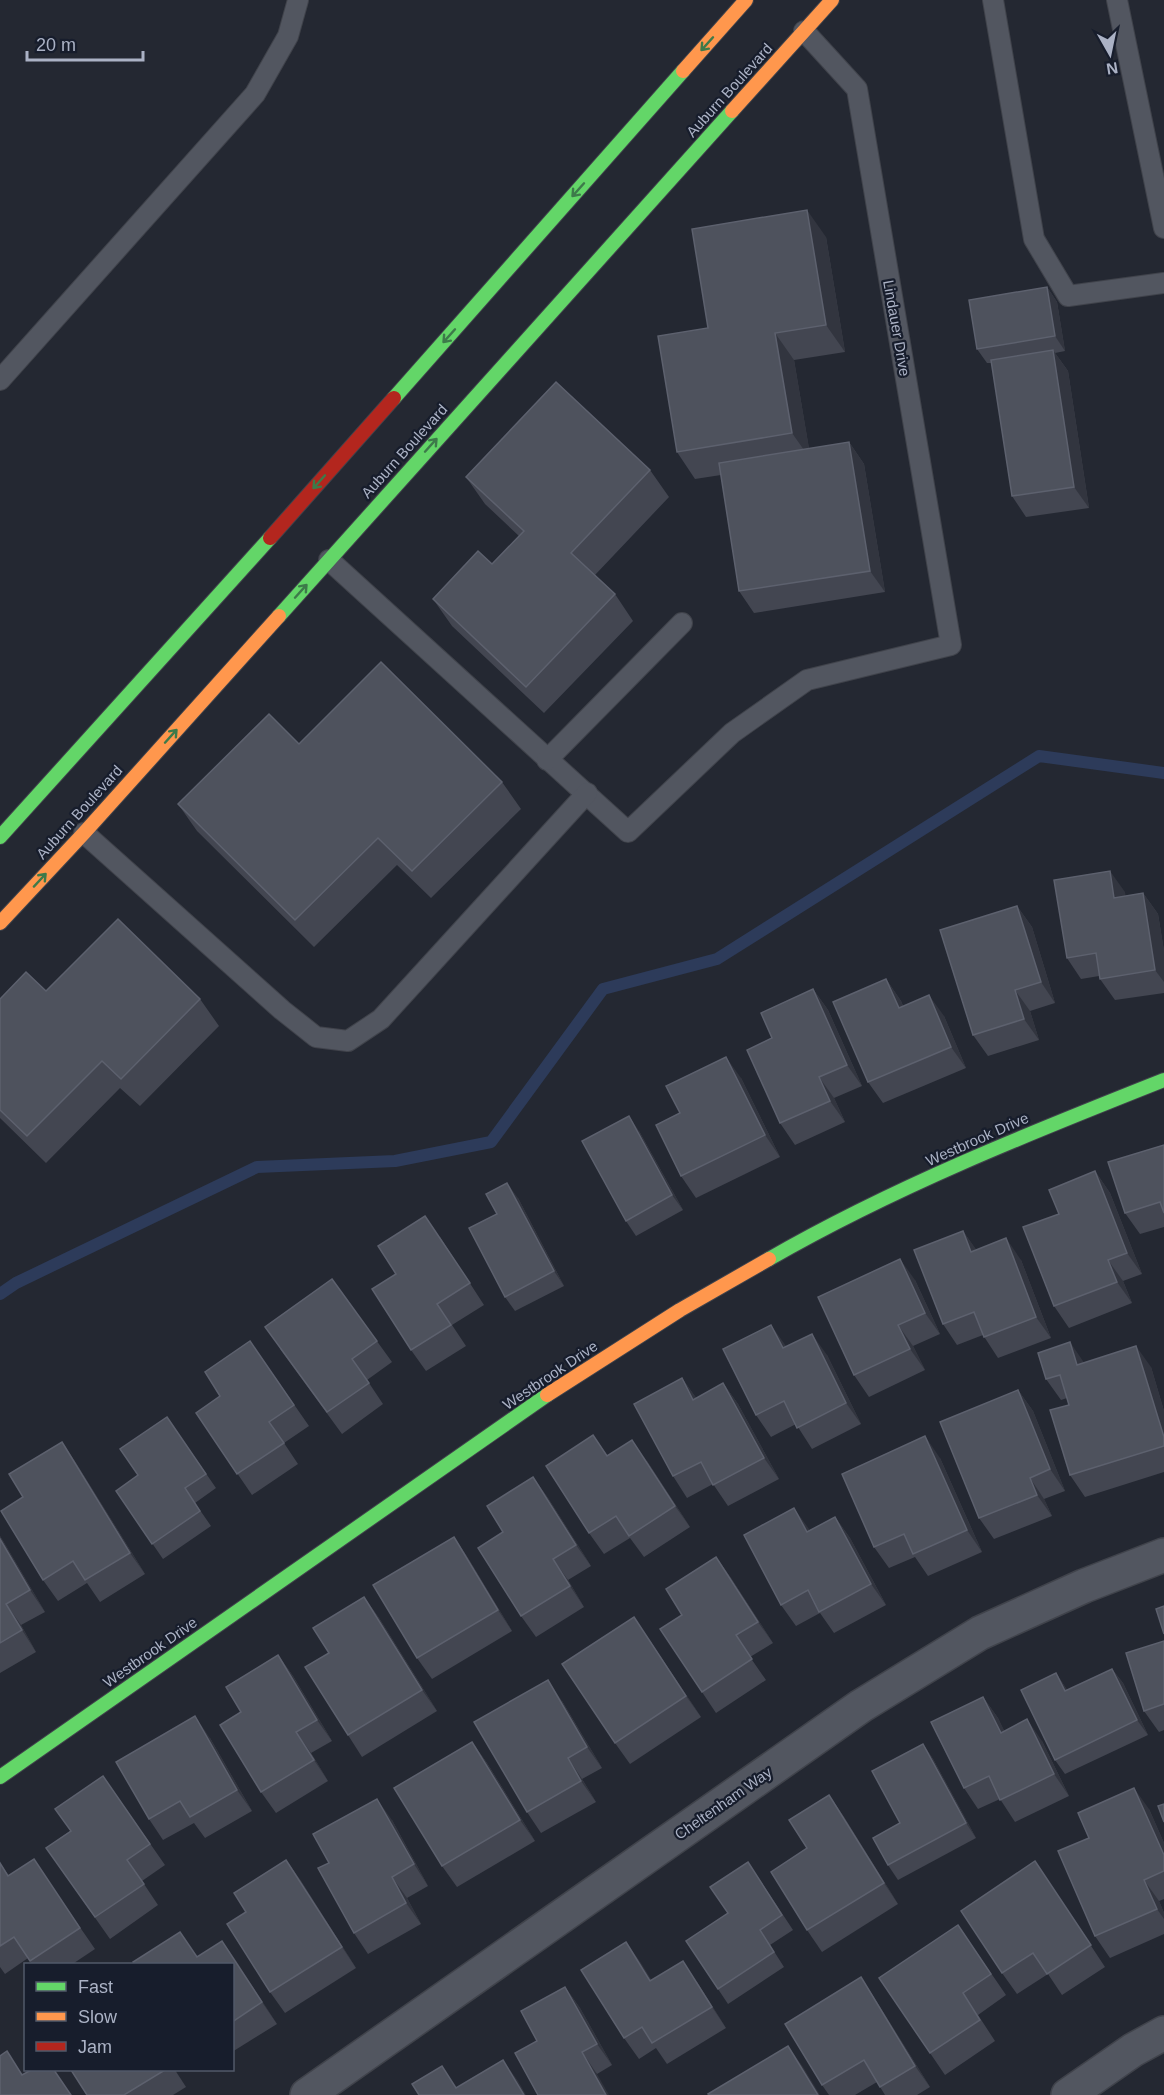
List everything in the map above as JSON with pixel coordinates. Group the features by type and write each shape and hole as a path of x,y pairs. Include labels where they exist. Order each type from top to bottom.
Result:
{"main road":[{"path":"0,837 286,520 746,0"},
{"name":"Auburn Boulevard","path":"0,923 84,833 832,0"},
{"name":"Westbrook Drive","path":"0,1777 556,1389 681,1310 804,1239 924,1181 1055,1123 1164,1080"}],"street":[{"name":"Cheltenham Way","path":"307,2095 861,1706 980,1633 1083,1586 1164,1554"},
{"path":"1068,2095 1133,2050 1164,2033"}],"lane":[{"path":"0,380 255,94 288,36 298,0"},
{"path":"993,0 1034,238 1068,296 1164,283"},
{"path":"1117,0 1164,228"},
{"name":"Lindauer Drive","path":"587,793 628,832 732,733 807,680 951,645 856,89 804,31"},
{"path":"84,833 290,1017 316,1037 348,1041 381,1019 587,793 329,560"},
{"path":"547,759 682,623"}],"building":[{"path":"807,210 826,325 775,333 792,433 677,452 658,336 708,328 692,229"},
{"path":"1047,287 1055,336 977,349 969,300"},
{"path":"1053,350 1074,487 1012,496 991,360"},
{"path":"556,382 650,470 571,553 615,594 526,687 433,599 478,551 492,564 524,531 466,477"},
{"path":"849,442 870,571 739,591 719,463"},
{"path":"381,662 502,782 412,871 378,838 295,920 178,804 269,714 299,744"},
{"path":"1110,871 1114,898 1143,893 1155,970 1100,979 1096,953 1067,958 1054,880"},
{"path":"1017,906 1041,982 1015,990 1024,1019 973,1035 940,930"},
{"path":"118,919 200,999 121,1079 102,1061 27,1136 0,1110 0,999 26,972 46,991"},
{"path":"886,979 899,1008 929,995 951,1047 868,1082 833,1002"},
{"path":"813,989 847,1065 819,1077 830,1101 780,1123 747,1050 772,1038 761,1013"},
{"path":"726,1057 765,1135 681,1176 656,1125 680,1113 666,1086"},
{"path":"629,1116 672,1195 626,1221 582,1141"},
{"path":"1164,1145 1164,1213 1160,1202 1125,1213 1108,1162"},
{"path":"1095,1171 1127,1253 1108,1260 1117,1282 1054,1306 1023,1227 1059,1214 1049,1190"},
{"path":"507,1183 554,1271 505,1297 469,1228 497,1214 486,1194"},
{"path":"425,1216 470,1283 437,1304 451,1325 411,1350 372,1289 396,1274 378,1246"},
{"path":"963,1231 971,1252 1006,1238 1036,1317 984,1337 974,1312 943,1324 914,1250"},
{"path":"900,1259 925,1313 898,1325 910,1349 854,1375 818,1297"},
{"path":"332,1279 377,1341 352,1359 369,1383 327,1412 265,1327"},
{"path":"771,1325 783,1348 812,1334 846,1403 797,1428 784,1401 756,1415 723,1349"},
{"path":"250,1341 294,1405 269,1422 284,1443 237,1474 196,1413 220,1396 205,1372"},
{"path":"1070,1342 1077,1365 1136,1346 1164,1437 1164,1446 1070,1475 1050,1410 1069,1405 1060,1375 1046,1379 1038,1353"},
{"path":"682,1378 693,1400 723,1383 764,1458 713,1485 701,1462 673,1476 634,1404"},
{"path":"1018,1390 1050,1469 1030,1478 1037,1495 979,1518 940,1422"},
{"path":"167,1417 206,1474 185,1488 200,1511 152,1544 116,1491 138,1475 120,1449"},
{"path":"593,1435 607,1456 632,1440 675,1506 629,1536 616,1516 589,1533 546,1466"},
{"path":"925,1436 967,1530 913,1554 904,1534 874,1547 842,1474"},
{"path":"62,1442 130,1553 85,1580 73,1561 43,1580 1,1511 23,1497 9,1474"},
{"path":"533,1477 576,1545 553,1559 570,1586 521,1616 478,1548 503,1532 487,1506"},
{"path":"794,1508 807,1532 835,1517 871,1584 819,1612 808,1590 781,1605 744,1535"},
{"path":"454,1537 498,1610 417,1658 373,1585"},
{"path":"0,1539 30,1590 6,1604 22,1630 0,1643"},
{"path":"716,1557 758,1622 736,1635 752,1659 702,1692 660,1629 682,1615 666,1589"},
{"path":"364,1597 422,1690 348,1735 305,1667 329,1653 313,1628"},
{"path":"1164,1606 1164,1634 1156,1609"},
{"path":"634,1617 686,1696 615,1743 562,1664"},
{"path":"1164,1641 1164,1704 1144,1711 1126,1653"},
{"path":"278,1655 317,1720 296,1732 314,1760 261,1792 220,1725 241,1712 226,1687"},
{"path":"1112,1669 1137,1720 1055,1760 1021,1690 1056,1673 1065,1691"},
{"path":"548,1680 587,1747 568,1758 581,1781 527,1812 474,1722"},
{"path":"983,1697 1001,1733 1027,1719 1054,1774 1000,1800 989,1776 964,1788 931,1722"},
{"path":"195,1716 237,1790 190,1817 180,1801 149,1819 116,1762"},
{"path":"472,1742 520,1820 442,1866 394,1788"},
{"path":"923,1744 966,1823 888,1865 873,1838 900,1823 872,1771"},
{"path":"103,1776 150,1844 127,1860 144,1884 95,1917 46,1848 71,1831 55,1809"},
{"path":"1134,1788 1164,1855 1164,1871 1144,1880 1157,1909 1095,1936 1058,1851 1089,1838 1078,1813"},
{"path":"829,1795 884,1883 807,1930 771,1872 807,1848 789,1820"},
{"path":"377,1799 414,1864 392,1877 406,1903 354,1933 318,1868 329,1863 313,1834"},
{"path":"1164,1804 1164,1822 1158,1806"},
{"path":"34,1859 80,1928 30,1961 14,1937 0,1946 0,1863 8,1876"},
{"path":"286,1860 342,1947 270,1992 227,1924 246,1912 234,1893"},
{"path":"1035,1861 1091,1945 1047,1974 1033,1953 1002,1973 961,1911"},
{"path":"748,1862 782,1915 760,1930 774,1952 718,1989 686,1941 728,1913 710,1887"},
{"path":"958,1925 991,1974 963,1993 980,2020 930,2053 879,1978"},
{"path":"180,1932 197,1957 222,1941 262,2002 234,2021 234,1963 133,1962"},
{"path":"626,1942 650,1981 683,1961 712,2007 652,2043 642,2027 624,2038 581,1970"},
{"path":"861,1977 915,2066 880,2087 864,2060 822,2085 785,2024"},
{"path":"565,1987 597,2044 582,2052 606,2095 538,2095 515,2053 537,2041 521,2011"},
{"path":"788,2046 818,2095 708,2094"},
{"path":"7,2051 22,2075 29,2071 55,2071 71,2095 0,2095 0,2056"},
{"path":"503,2060 524,2095 419,2095 412,2084 442,2066 456,2088"},
{"path":"72,2071 163,2071 124,2095 87,2095"}],"waterway":[{"path":"0,1294 16,1283 257,1167 395,1161 491,1142 603,989 717,959 1039,756 1164,773"}],"traffic: fast":[{"path":"394,398 683,71"},
{"path":"279,616 732,111"},
{"path":"0,837 270,538"},
{"path":"769,1259 865,1208 963,1162 1164,1080"},
{"path":"0,1777 547,1395"}],"traffic: slow":[{"path":"683,71 746,0"},
{"path":"732,111 832,0"},
{"path":"0,923 279,616"},
{"path":"547,1395 680,1310 769,1259"}],"traffic: jam":[{"path":"270,538 394,398"}]}
